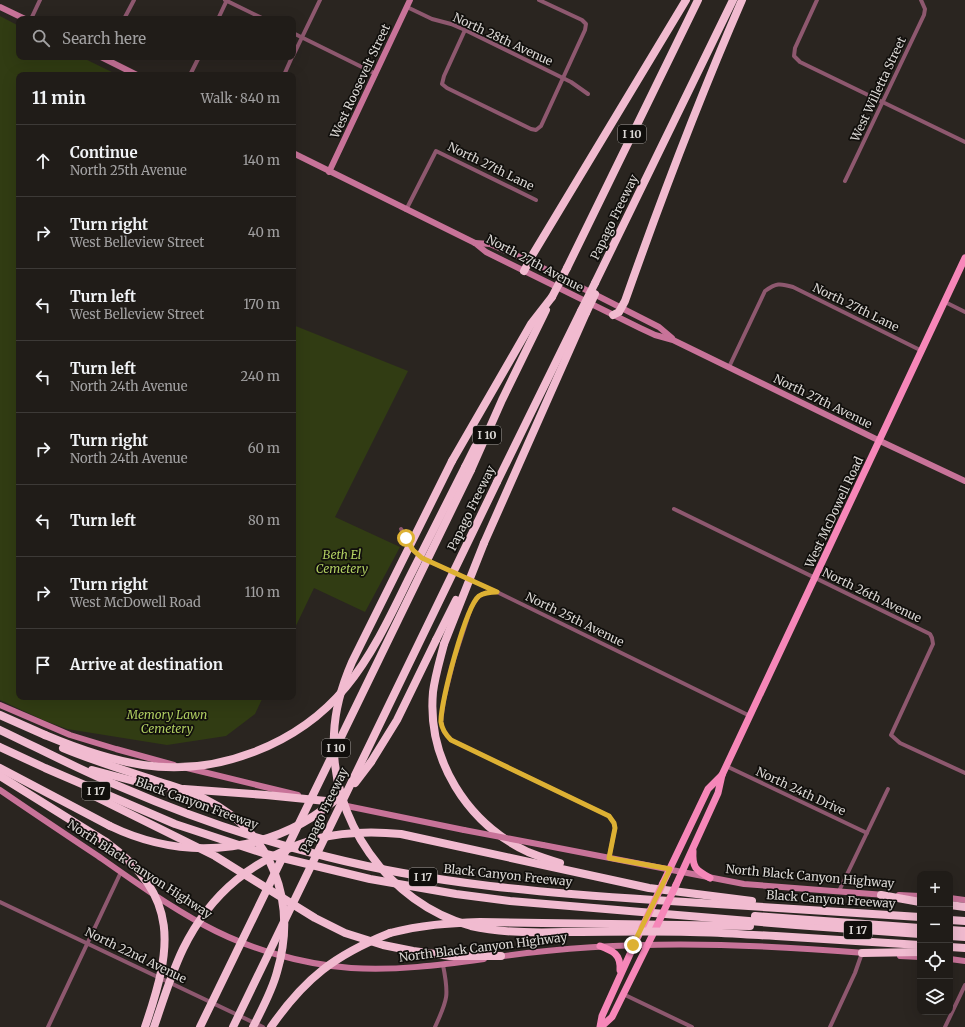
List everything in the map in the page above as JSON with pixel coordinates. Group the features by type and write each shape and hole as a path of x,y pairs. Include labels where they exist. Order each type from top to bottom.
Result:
{"highway":[{"path":"524,272 529,261 686,0"},
{"name":"Papago Freeway","path":"200,1027 468,468 698,0"},
{"name":"Papago Freeway","path":"233,1027 496,482 584,312 733,0"},
{"path":"613,314 622,308 696,110 742,0"},
{"path":"552,297 531,324 452,461 352,662 343,684 337,709 334,734 334,756 338,781 344,803 351,823 361,842 389,877 413,897 447,917 471,926 498,930 542,932 690,932 917,945"},
{"path":"0,768 110,826 137,837 160,844 175,846 204,848 248,844 274,836 302,824 329,806 354,784 372,762 397,720 484,543 584,312"},
{"path":"44,737 113,758 143,765 171,767 194,766 240,756 264,748 294,732 337,697 363,663 468,468"},
{"path":"484,543 444,644 433,691 434,728 438,748 444,766 453,785 467,805 485,823 506,839 528,851 591,874"},
{"path":"4,717 74,753 205,798 222,808 239,822 260,844 271,863 280,887 285,911 285,931 275,979 253,1027"},
{"name":"Black Canyon Freeway","path":"0,730 73,766 134,793 227,828 323,856 400,873 457,882 538,891 917,917"},
{"name":"Black Canyon Freeway","path":"0,747 148,813 208,836 266,854 327,870 376,880 456,894 535,903 917,934"},
{"path":"73,766 149,785 326,801"},
{"path":"45,768 85,791 215,856 315,918 345,933 413,952 450,956 501,956"},
{"path":"0,776 106,842 124,855 146,880 159,906 162,916 165,935 165,956 160,980 145,1027"},
{"path":"154,1027 182,950 210,905 229,886 251,868 291,848 315,839 340,834 361,832 401,834 591,874 649,888 812,909"},
{"path":"881,895 917,901"},
{"path":"535,903 540,900 917,928"},
{"path":"953,905 965,907"},
{"path":"953,920 965,921"},
{"path":"271,1027 286,1005 304,985 343,955 363,944 390,933 415,927 444,923 480,922 796,925"},
{"path":"953,930 965,931"},
{"path":"953,936 965,937"},
{"path":"953,947 965,948"},
{"path":"862,953 917,952"},
{"path":"953,953 965,953"}],"main road":[{"name":"West Roosevelt Street","path":"330,172 410,0"},
{"path":"0,7 19,16"},
{"path":"108,60 131,72"},
{"name":"North 27th Avenue","path":"296,155 475,243 486,252 524,272 655,335 673,340 880,442 965,481"},
{"name":"North 27th Avenue","path":"475,243 490,244 529,261 659,327 673,340"},
{"name":"West McDowell Road","path":"601,1027 612,1017 654,932 718,794 722,775 726,766 880,442 965,258"},
{"name":"North Black Canyon Highway","path":"0,705 70,735 116,749 268,788 464,830 744,884 881,895 917,896"},
{"name":"West McDowell Road","path":"601,1027 602,1016 633,945 708,789 722,775"},
{"name":"North Black Canyon Highway","path":"0,790 121,872 205,926 254,947 294,959 366,969 405,968 443,965 543,950 633,945 716,945 826,949 917,957"},
{"path":"693,848 693,861 695,867 701,873 710,878"},
{"path":"953,898 965,900"},
{"path":"600,946 612,951 619,958 619,976"},
{"path":"953,960 965,961"}],"street":[{"path":"32,16 40,0"},
{"path":"126,16 134,0"},
{"path":"219,16 226,0 258,16"},
{"path":"296,50 320,0"},
{"path":"466,30 444,76 442,84 510,119 536,130 540,126 563,78 585,30 586,24 582,20 539,0"},
{"path":"817,0 795,48 794,56 800,62 965,142"},
{"name":"West Willetta Street","path":"845,181 924,15 925,9 922,2"},
{"name":"North 28th Avenue","path":"407,7 432,19 466,30 577,85 588,94"},
{"path":"296,35 376,74"},
{"path":"192,72 198,60"},
{"path":"285,72 291,60"},
{"name":"North 27th Lane","path":"406,210 436,151 536,200"},
{"name":"North 27th Lane","path":"729,367 765,291 772,286 781,284 792,287 922,351"},
{"path":"945,302 965,312"},
{"name":"North 26th Avenue","path":"674,509 930,634 933,644 891,735 900,743 965,774"},
{"name":"North 25th Avenue","path":"401,529 413,550 422,558 497,592 750,716"},
{"path":"497,592 485,593 479,596 471,608 454,660 444,700 441,722 444,732 451,740 609,816 614,823 615,828 609,858"},
{"name":"North 24th Drive","path":"726,766 867,833"},
{"path":"839,891 888,790"},
{"path":"48,1027 121,872"},
{"name":"North 22nd Avenue","path":"0,902 263,1027"},
{"path":"830,1027 855,973 862,953"},
{"path":"435,1027 447,998 443,965"},
{"path":"945,1027 965,985"},
{"path":"623,994 692,1027"}],"green space":[{"name":"Memory Lawn Cemetery","path":"0,16 16,24 16,60 87,60 112,72 16,72 16,700 262,700 255,714 226,736 167,745 67,729 43,720 0,700"},
{"name":"Beth El Cemetery","path":"296,326 408,371 335,517 400,547 365,612 314,588 296,626"}],"route":[{"path":"406,538 413,550 422,558 497,592 485,593 479,596 471,608 454,660 444,700 441,722 444,732 451,740 609,816 612,819 615,828 609,858 670,869 633,945"}]}
